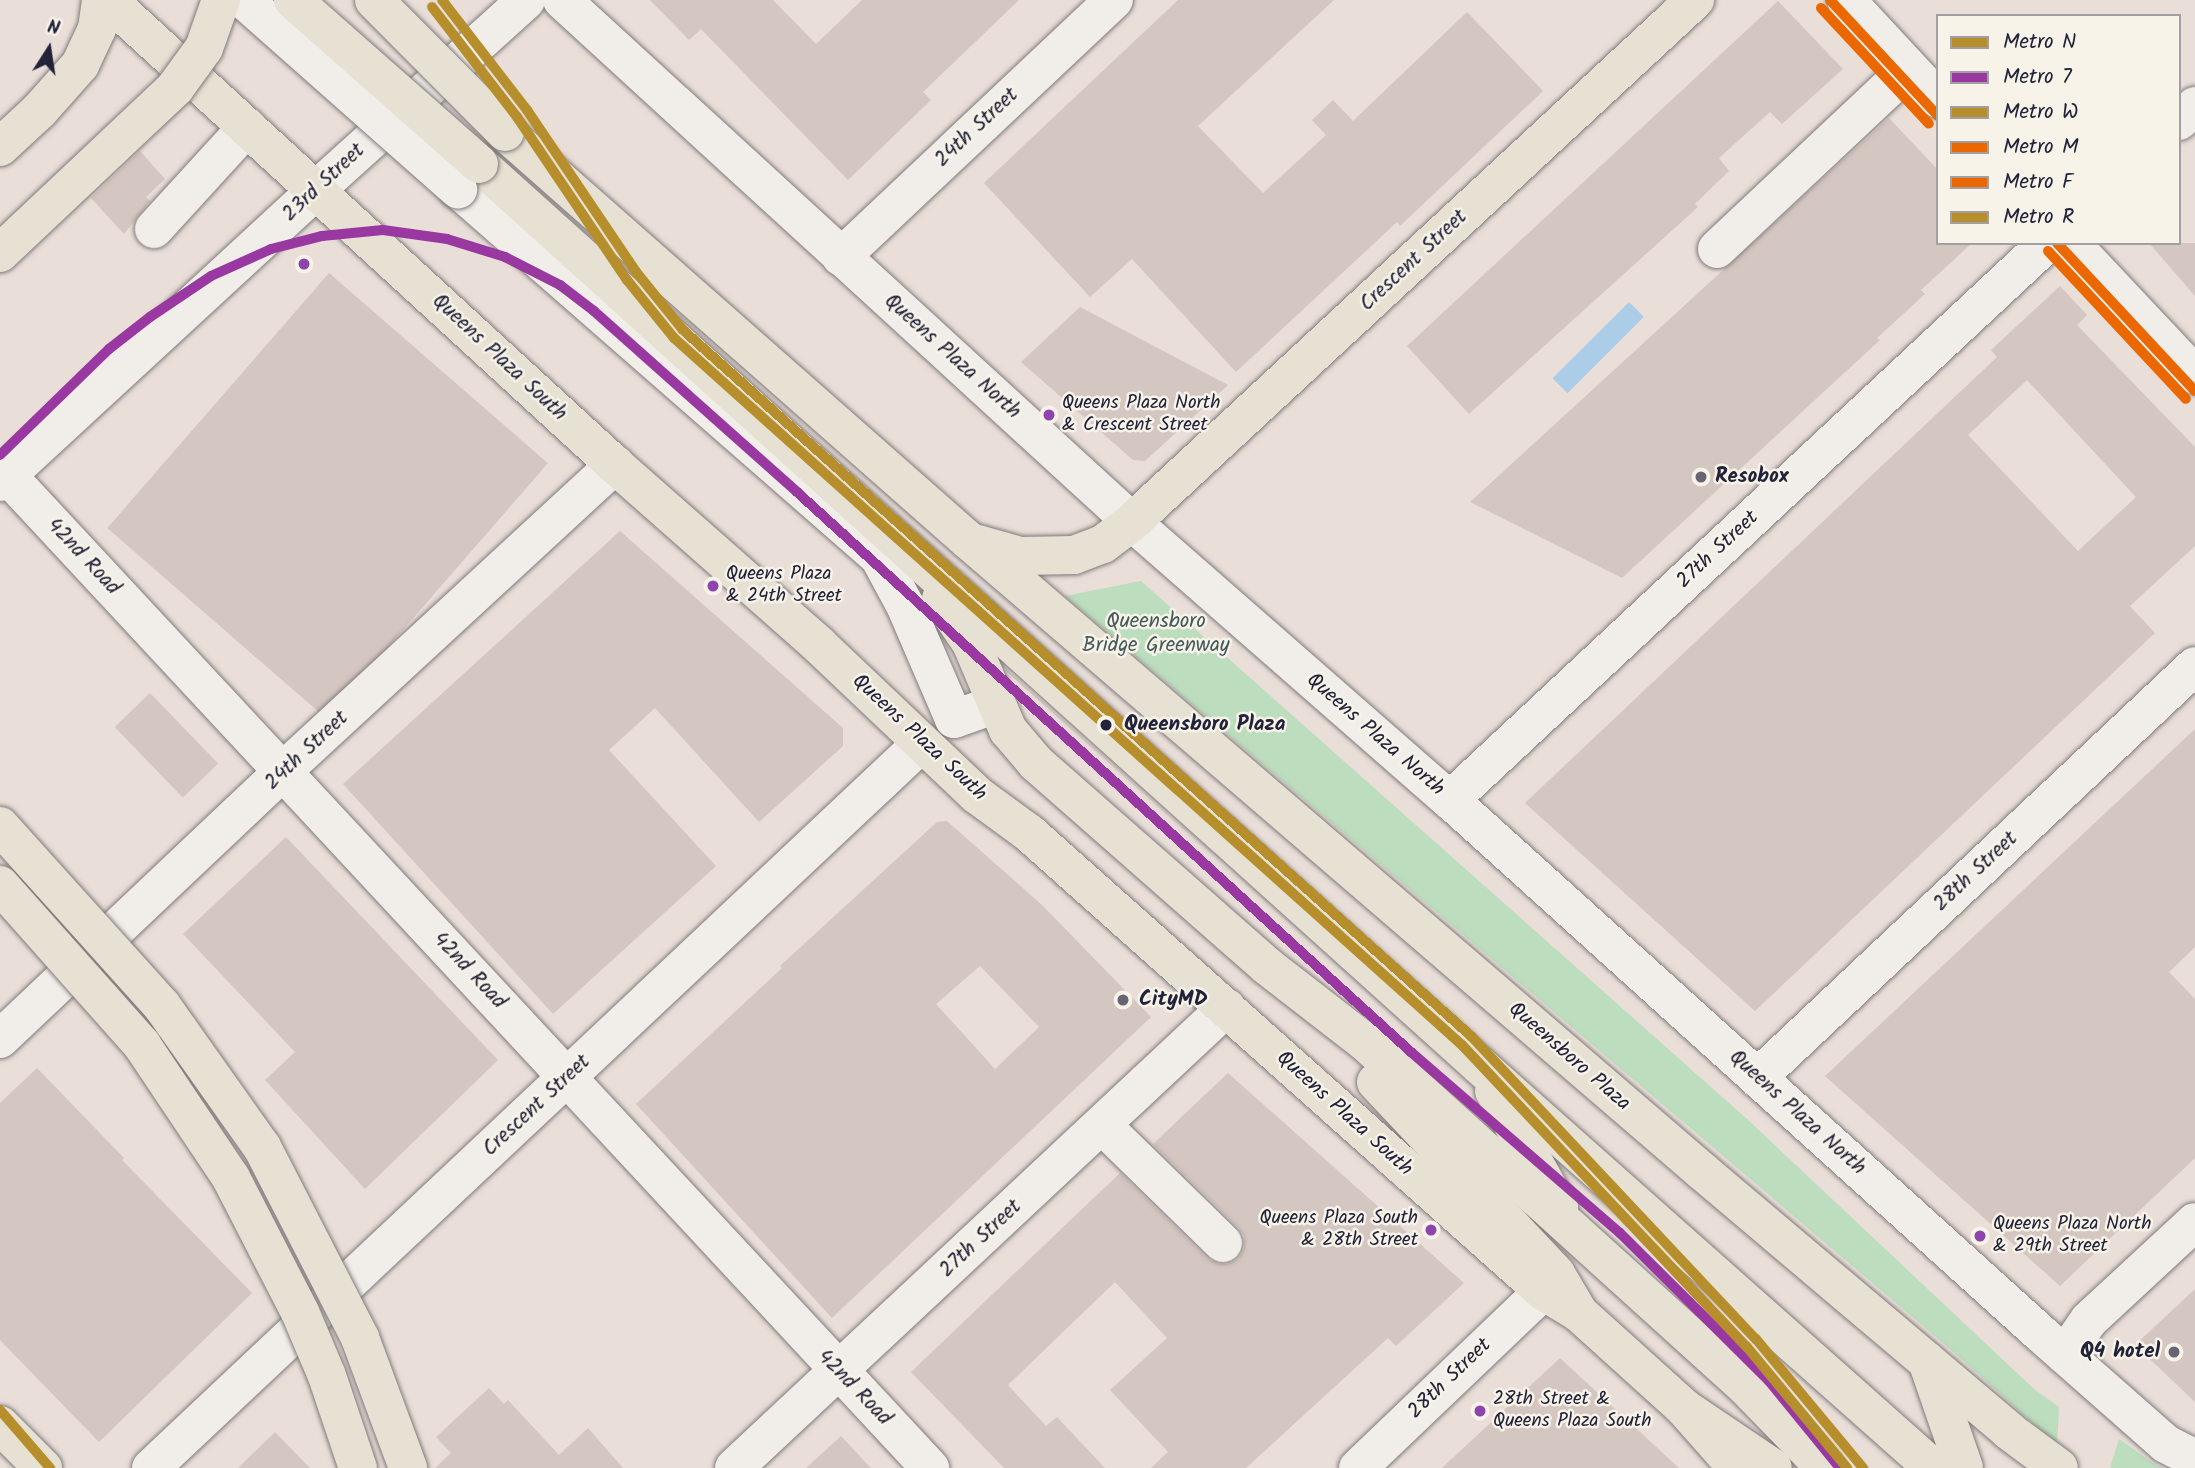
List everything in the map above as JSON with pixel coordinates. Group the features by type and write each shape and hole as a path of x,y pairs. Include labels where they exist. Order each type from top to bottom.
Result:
{"main road":[{"path":"0,147 39,111 80,65 97,29 101,0"},
{"name":"Queens Plaza South","path":"108,0 615,465 819,645 977,795 1029,833 1542,1290 1579,1313 1684,1408 1737,1468"},
{"path":"0,225 170,65 190,30 200,0"},
{"path":"0,253 175,88 204,48 221,0"},
{"path":"293,0 468,176 890,534 1479,1065 1933,1468"},
{"name":"Queensboro Plaza","path":"374,0 505,132 968,540 2009,1431 2059,1468"},
{"name":"Crescent Street","path":"968,540 1020,556 1059,557 1094,549 1132,522 1695,0"},
{"path":"890,534 971,643 994,705 1008,730 1036,763 1267,966 1365,1042 1746,1387 1825,1468"},
{"path":"0,826 162,1006 262,1147 360,1338 408,1468"},
{"path":"0,885 142,1045 231,1178 300,1312 327,1377 358,1468"},
{"path":"1267,966 1556,1274 1579,1313"},
{"path":"1479,1065 1569,1227"},
{"path":"1927,1361 1964,1468"},
{"path":"1684,1408 1773,1468"},
{"path":"0,1425 43,1468"},
{"path":"2009,1431 2020,1468"}],"street":[{"path":"244,0 468,176 879,557 899,593 954,719 994,705"},
{"name":"23rd Street","path":"4,479 526,0"},
{"name":"Queens Plaza North","path":"562,0 1132,522 1450,800 2065,1355 2166,1444 2195,1459"},
{"name":"24th Street","path":"841,257 1114,0"},
{"path":"1846,0 1936,97"},
{"path":"1717,249 1909,69"},
{"path":"2181,119 2195,106"},
{"path":"154,229 247,127"},
{"name":"27th Street","path":"1450,800 2046,245"},
{"path":"2073,245 2195,375"},
{"name":"24th Street","path":"0,1039 283,771 615,465"},
{"name":"42nd Road","path":"4,479 283,771 930,1468"},
{"name":"28th Street","path":"1757,1078 2195,666"},
{"name":"Crescent Street","path":"151,1468 922,743"},
{"name":"27th Street","path":"734,1468 1226,1008"},
{"path":"1102,1125 1223,1243"},
{"path":"2065,1355 2089,1320 2195,1222"},
{"name":"28th Street","path":"1358,1468 1542,1290"}],"green space":[{"name":"Queensboro Bridge Greenway","path":"1141,581 1747,1119 2034,1389 2059,1407 2057,1445 1950,1349 1065,596"},
{"path":"2119,1439 2156,1465 2164,1468 2110,1468"}],"water":[{"path":"1629,302 1644,317 1567,393 1553,378"}],"building":[{"path":"650,0 773,0 816,44 862,0 1019,0 923,92 931,100 848,180 701,29 689,40"},
{"path":"1178,0 1334,0 1198,126 1263,193 1326,135 1312,120 1333,100 1353,121 1467,12 1543,91 1400,226 1397,222 1236,372 1132,259 1090,297 984,183"},
{"path":"1778,1 1843,69 1782,124 1770,112 1719,158 1729,171 1695,204 1698,207 1469,414 1407,346"},
{"path":"1889,118 1936,168 1936,245 1970,245 1921,290 1925,294 1877,338 1880,340 1622,578 1470,502"},
{"path":"140,151 165,179 146,197 150,201 124,234 91,198"},
{"path":"2195,243 2195,296 2151,245"},
{"path":"329,273 548,463 326,718 107,528"},
{"path":"2060,286 2087,315 2077,325 2195,447 2195,546 2130,606 2155,633 1755,1011 1525,803 1997,357 1991,350","holes":["2027,380 2136,497 2078,551 1968,435"]},
{"path":"1080,307 1228,385 1145,461 1133,460 1021,362"},
{"path":"620,531 843,728 843,746 759,822 655,708 609,750 716,866 553,1014 343,784"},
{"path":"1005,668 1215,857 1007,672"},
{"path":"150,693 218,763 183,798 115,727"},
{"path":"2195,729 2195,947 2169,972 2195,999 2195,1158 2060,1286 1825,1076"},
{"path":"947,821 1042,905 1151,1017 832,1318 636,1104 782,968 780,966 937,822","holes":["980,966 1039,1027 995,1069 936,1004"]},
{"path":"286,837 498,1060 365,1189 265,1080 295,1052 183,934"},
{"path":"37,1068 124,1158 122,1160 252,1293 99,1442 0,1340 0,1103"},
{"path":"1228,1073 1464,1283 1396,1346 1388,1338 1246,1468 1151,1468 1168,1452 1110,1390 1167,1338 1115,1282 1008,1385 1046,1426 1057,1417 1105,1468 1004,1468 911,1372 1120,1173 1208,1259 1218,1264 1228,1264 1238,1259 1244,1248 1244,1236 1239,1228 1153,1144"},
{"path":"2195,1289 2195,1402 2135,1345"},
{"path":"1560,1358 1679,1468 1442,1468"},
{"path":"489,1388 504,1404 508,1400 559,1455 588,1428 623,1468 435,1468 451,1453 436,1437"},
{"path":"275,1432 310,1468 238,1468"},
{"path":"841,1436 871,1468 806,1468"}],"metro line":[{"name":"N","path":"442,0 527,110 637,273 683,330 1471,1036 1756,1339 1863,1468"},
{"name":"M","path":"1830,0 1936,114"},
{"name":"W","path":"432,7 517,117 627,280 674,338 1462,1045 1747,1347 1847,1468"},
{"name":"F","path":"1821,8 1929,124"},
{"name":"7","path":"0,455 109,349 150,317 211,276 271,249 322,236 383,230 447,239 505,257 560,285 594,311 797,492 1411,1052 1620,1233 1769,1381 1840,1468"},
{"name":"M","path":"2059,245 2195,391"},
{"name":"F","path":"2048,251 2186,399"},
{"name":"R","path":"0,1410 50,1468"}],"place":[{"name":"Queens Plaza North & Crescent Street","path":"1049,415"},
{"name":"Resobox","path":"1701,477"},
{"name":"Queens Plaza & 24th Street","path":"713,586"},
{"name":"Queensboro Plaza","path":"1106,725"},
{"name":"CityMD","path":"1123,1000"},
{"name":"Queens Plaza South & 28th Street","path":"1431,1230"},
{"name":"Queens Plaza North & 29th Street","path":"1980,1236"},
{"name":"Q4 hotel","path":"2174,1352"},
{"name":"28th Street & Queens Plaza South","path":"1480,1411"}]}
